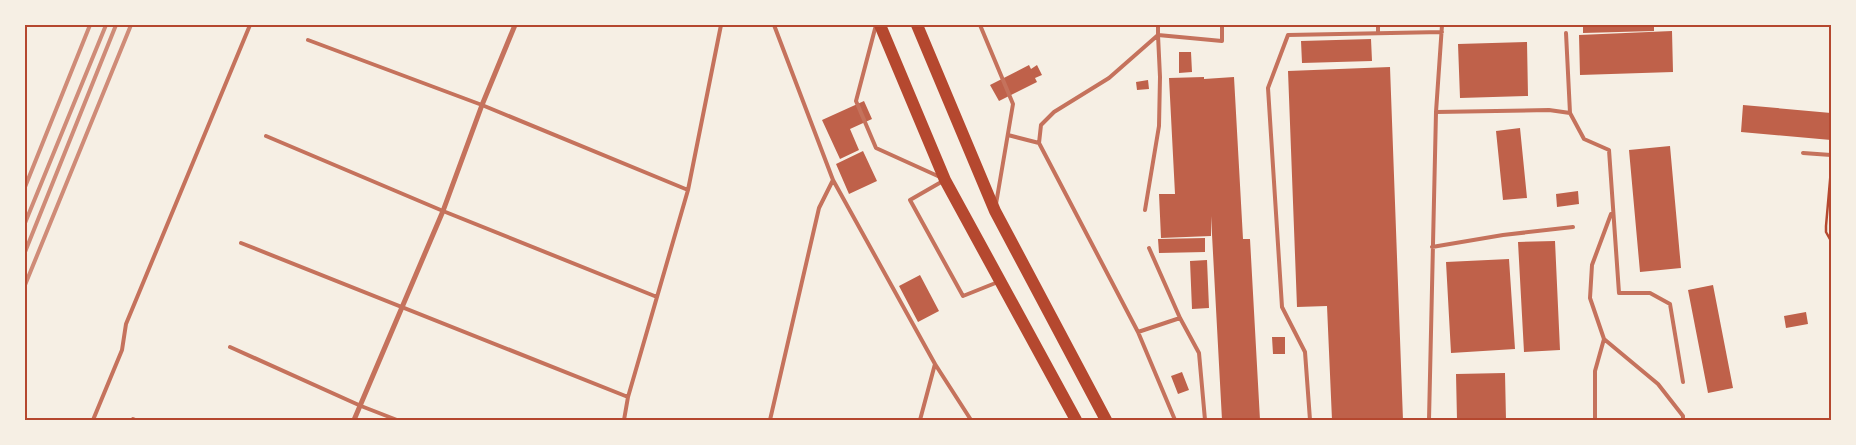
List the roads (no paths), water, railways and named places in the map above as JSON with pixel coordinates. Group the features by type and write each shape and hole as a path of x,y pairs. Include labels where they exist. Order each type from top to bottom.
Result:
{"main road":[{"path":"878,25 945,180 1076,420"},
{"path":"917,25 995,211 1106,420"}],"street":[{"path":"354,420 443,211 482,105 515,25"}],"lane":[{"path":"93,420 122,350 126,324 250,25"},
{"path":"624,420 628,397 688,190 721,25"},
{"path":"774,25 834,180 936,364 971,420"},
{"path":"878,25 856,100 876,148 945,180"},
{"path":"980,25 1013,104 995,211"},
{"path":"1144,210 1159,126 1158,25"},
{"path":"1175,420 1138,332 1039,143 1042,126 1054,112 1109,78 1158,34 1222,41 1222,25"},
{"path":"1378,25 1378,33"},
{"path":"1429,420 1436,112 1442,25"},
{"path":"1310,420 1305,352 1282,307 1268,88 1288,35 1442,32"},
{"path":"1566,34 1570,113 1584,139 1609,150 1619,293 1650,293 1670,304 1683,382"},
{"path":"308,40 482,105 688,190"},
{"path":"1436,112 1549,110 1570,113"},
{"path":"1008,134 1039,143"},
{"path":"266,136 443,211 657,297"},
{"path":"1803,153 1831,155"},
{"path":"770,420 819,208 834,180"},
{"path":"945,180 910,200 963,296 1000,281"},
{"path":"1612,212 1592,265 1590,298 1604,339 1658,384 1683,416 1683,420"},
{"path":"1432,248 1502,235 1573,227"},
{"path":"241,243 628,397"},
{"path":"1149,248 1180,318 1199,354 1205,420"},
{"path":"1138,332 1180,318"},
{"path":"1595,420 1595,371 1604,339"},
{"path":"230,347 361,406 397,420"},
{"path":"920,420 936,364"}],"railway":[{"path":"25,187 90,25"},
{"path":"25,223 106,25"},
{"path":"25,252 116,25"},
{"path":"25,285 131,25"}]}
